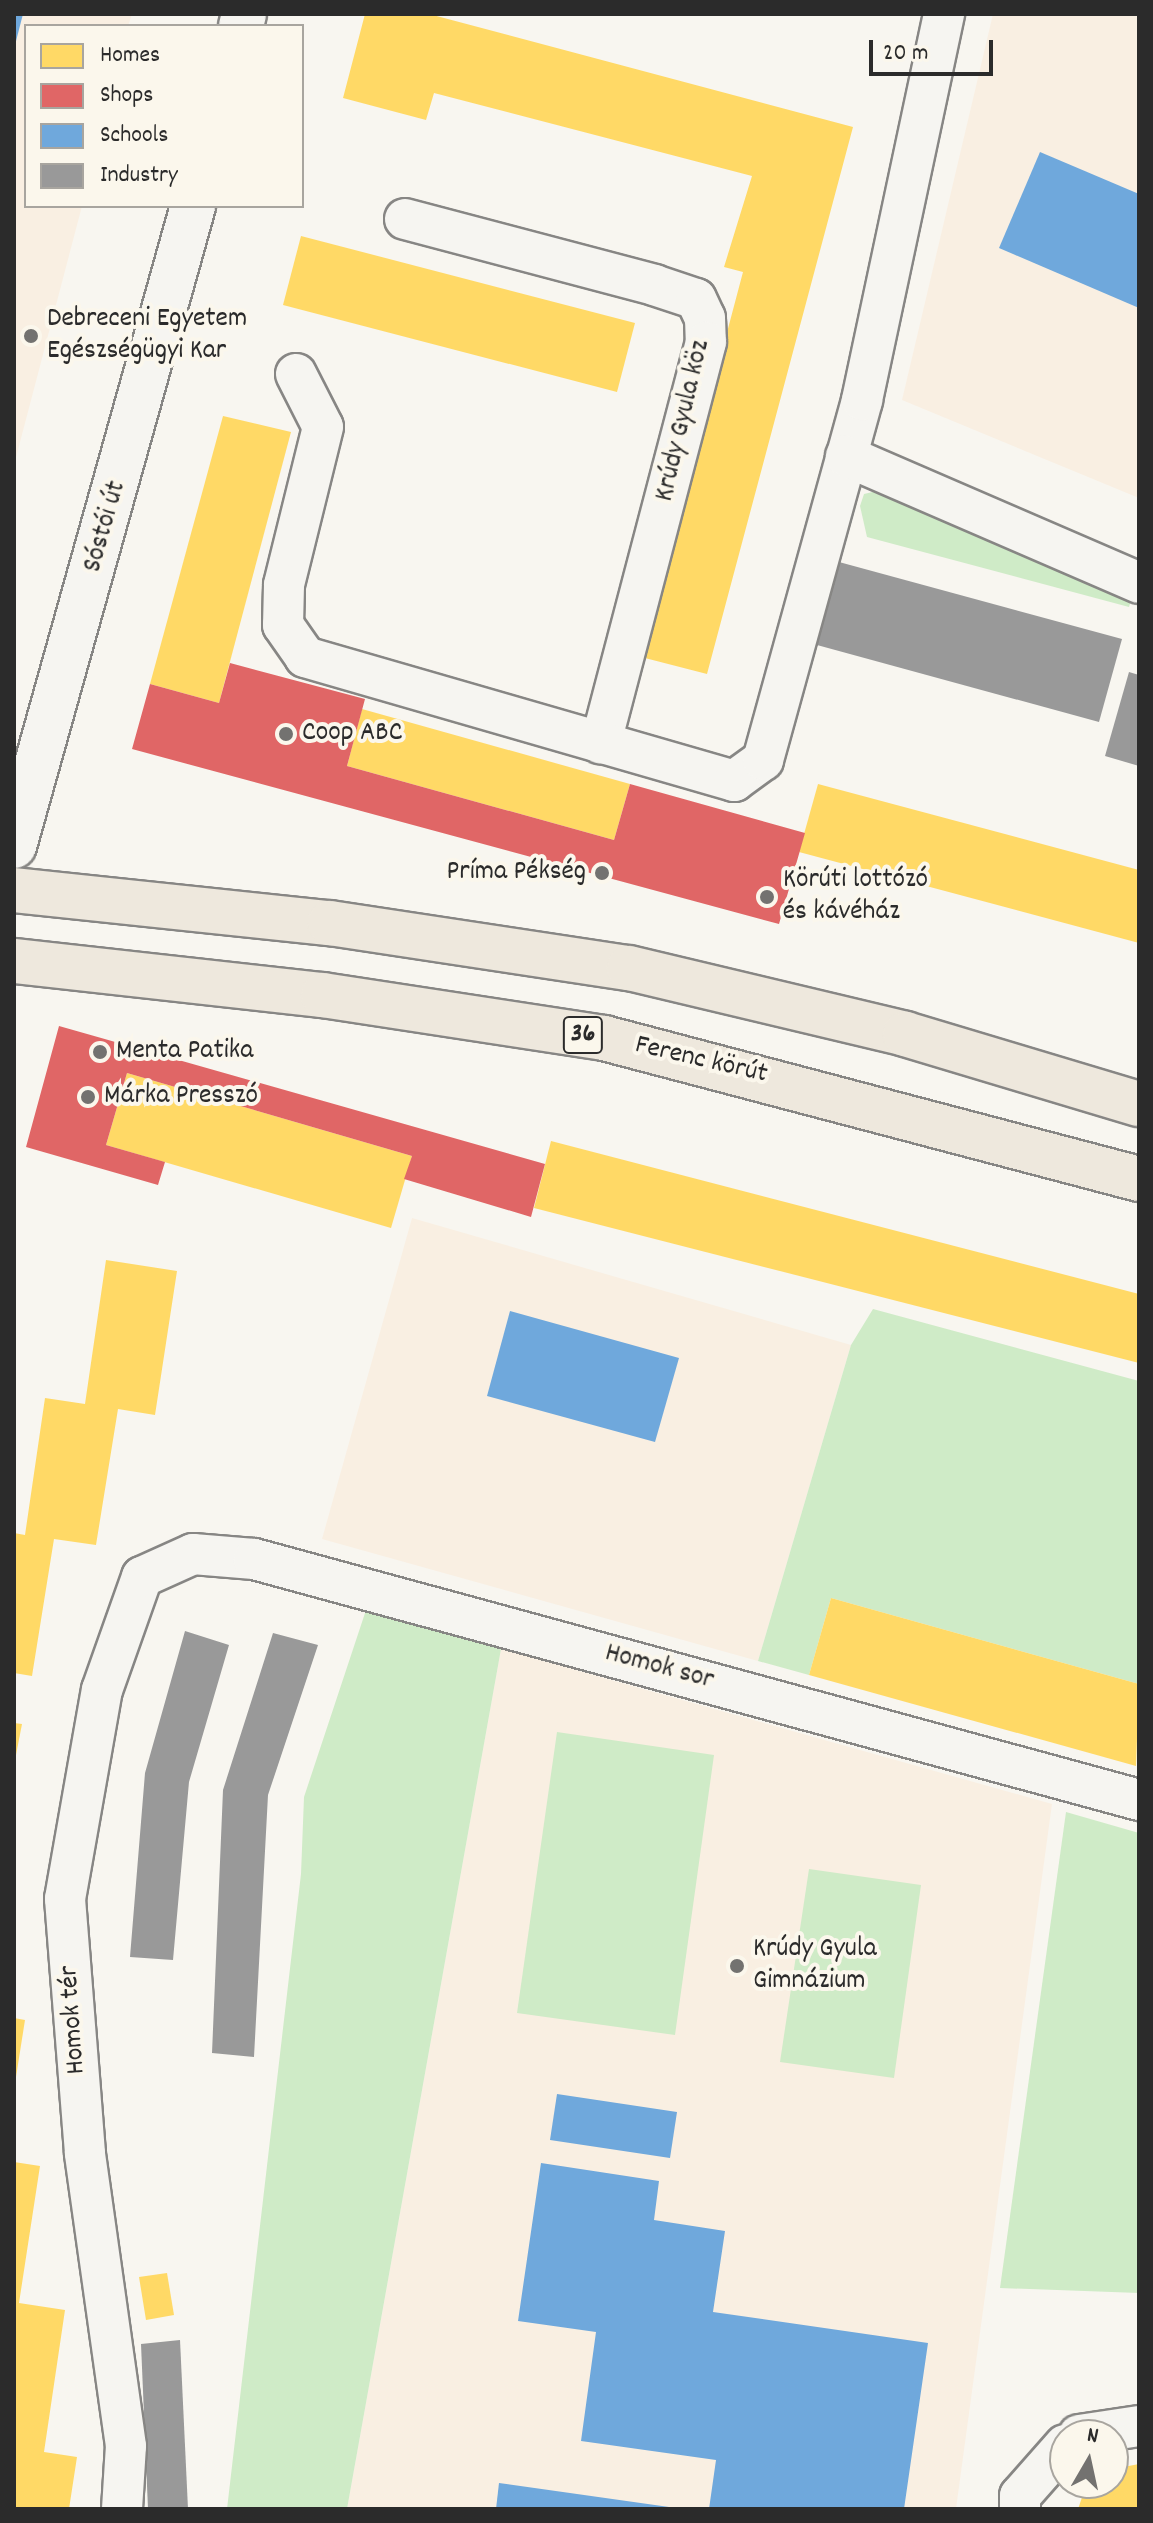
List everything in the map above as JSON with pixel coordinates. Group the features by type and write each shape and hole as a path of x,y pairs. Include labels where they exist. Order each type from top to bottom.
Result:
{"main road":[{"name":"Sóstói út","path":"14,846 192,208"},
{"path":"14,890 330,923 629,968 905,1034 1139,1104"},
{"name":"Ferenc körút","path":"14,961 323,995 604,1038 1139,1179"}],"street":[{"path":"296,374 323,427 284,585 283,625 305,657 734,781 763,760 846,456 944,14"},
{"name":"Krúdy Gyula köz","path":"405,219 654,285 696,299 705,318 706,342 601,743"},
{"path":"846,456 1139,583"},
{"name":"Homok sor","path":"176,1559 254,1559 1139,1800"},
{"name":"Homok tér","path":"122,2509 126,2446 85,2153 65,1899 85,1763 127,1607 142,1577 176,1559"},
{"path":"1020,2509 1020,2496 1049,2463"}],"shaded area":[{"name":"Debreceni Egyetem Egészségügyi Kar","path":"14,14 132,14 129,24 24,24 24,208 81,208 14,465"},
{"path":"993,14 1139,14 1139,498 902,400"},
{"path":"412,1218 851,1345 758,1661 322,1539"},
{"name":"Krúdy Gyula Gimnázium","path":"501,1649 1052,1804 956,2509 347,2509"}],"green space":[{"path":"881,490 1131,600 1129,607 867,537 860,506 864,494"},
{"path":"873,1309 1139,1381 1139,1684 831,1598 809,1675 758,1661 851,1345"},
{"path":"368,1604 501,1649 347,2509 227,2509 301,1874 304,1797"},
{"path":"557,1732 714,1755 675,2035 517,2013"},
{"path":"1066,1812 1139,1833 1139,2293 1000,2288"},
{"path":"809,1869 921,1885 894,2078 780,2062"}],"building: Homes":[{"path":"365,14 429,14 853,127 707,674 641,657 743,272 724,267 752,176 434,93 426,120 343,98"},
{"path":"301,236 635,323 617,392 283,305"},
{"path":"223,416 291,432 219,703 150,684"},
{"path":"362,709 630,784 614,840 347,766"},
{"path":"818,784 1139,870 1139,943 799,852"},
{"path":"127,1073 412,1156 391,1228 106,1145"},
{"path":"551,1141 1139,1294 1139,1363 534,1208"},
{"path":"106,1260 177,1271 155,1415 118,1409 96,1545 54,1539 32,1676 14,1673 14,1533 25,1535 45,1398 85,1404"},
{"path":"831,1598 1139,1684 1136,1766 809,1675"},
{"path":"14,1723 22,1724 15,1760 14,1760"},
{"path":"14,2018 25,2020 16,2077 14,2077"},
{"path":"14,2162 40,2166 19,2303 65,2310 44,2452 77,2457 69,2509 14,2509"},
{"path":"167,2273 174,2315 146,2320 139,2277"},
{"path":"1139,2464 1139,2509 1078,2509 1081,2499 1129,2499 1129,2466"}],"building: Shops":[{"path":"230,663 365,699 347,766 614,840 630,784 805,833 779,924 132,749 150,684 219,703"},
{"path":"59,1026 545,1164 531,1217 404,1179 412,1156 127,1073 106,1145 165,1162 158,1185 26,1147"}],"building: Schools":[{"path":"14,14 23,14 15,45 14,45"},
{"path":"1040,152 1139,194 1139,308 999,248"},
{"path":"510,1311 679,1358 655,1442 487,1396"},
{"path":"557,2094 677,2112 670,2158 550,2140"},
{"path":"541,2163 659,2181 654,2220 725,2231 713,2312 928,2343 904,2509 709,2509 716,2460 581,2441 596,2332 518,2321"},
{"path":"499,2483 669,2507 669,2509 496,2509"}],"building: Industry":[{"path":"839,562 1122,639 1099,722 817,645"},
{"path":"1129,672 1139,675 1139,766 1105,756"},
{"path":"185,1631 229,1645 189,1782 173,1960 130,1957 145,1773"},
{"path":"273,1633 318,1645 268,1795 254,2057 212,2053 223,1790"},
{"path":"180,2340 188,2509 148,2509 141,2344"}],"place":[{"name":"Debreceni Egyetem Egészségügyi Kar","path":"31,336"},
{"name":"Coop ABC","path":"286,734"},
{"name":"Príma Pékség","path":"602,873"},
{"name":"Körúti lottózó és kávéház","path":"767,897"},
{"name":"Menta Patika","path":"100,1052"},
{"name":"Márka Presszó","path":"88,1097"},
{"name":"Krúdy Gyula Gimnázium","path":"737,1966"}]}
